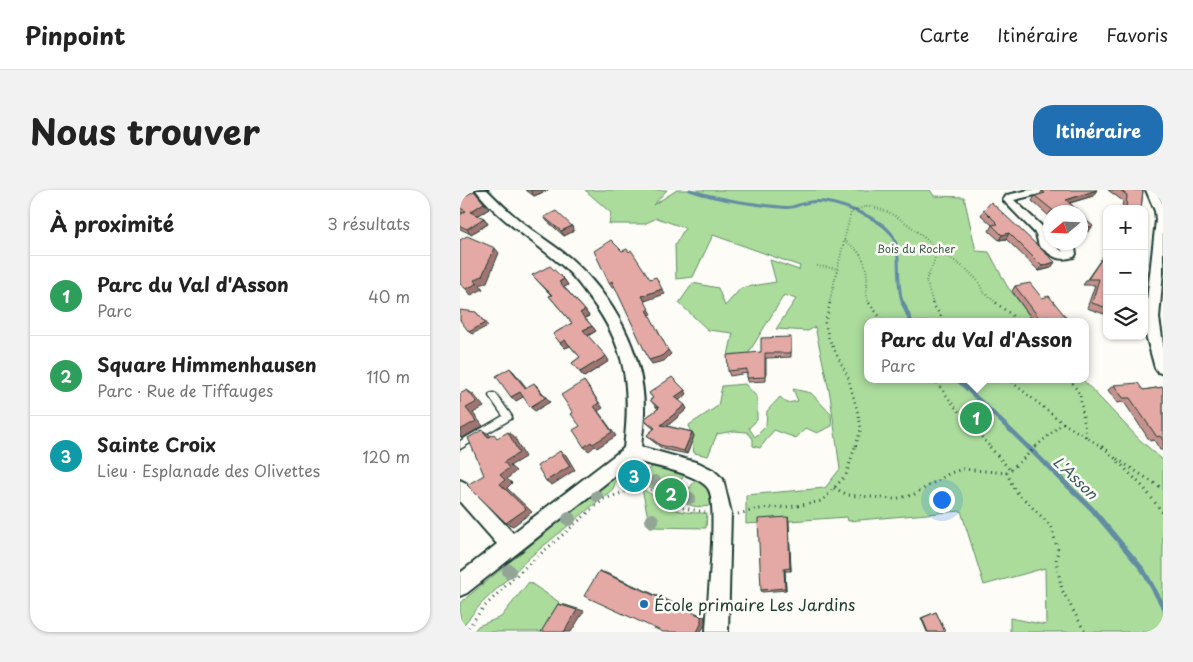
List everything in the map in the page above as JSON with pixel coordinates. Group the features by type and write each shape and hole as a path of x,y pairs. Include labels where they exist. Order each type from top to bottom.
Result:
{"street":[{"path":"460,586 632,452 636,412 633,377 623,339 606,309 566,261 514,222 481,190"},
{"path":"1043,231 1008,200 1011,197 1044,190"},
{"path":"1151,190 1162,210 1152,318 1153,335 1163,368"},
{"path":"1053,250 1061,256 1070,254 1069,250"},
{"path":"632,452 693,469 707,476 717,485 722,513 717,632"},
{"path":"460,489 512,546"}],"lane":[{"path":"460,445 508,417 493,396"}],"path":[{"path":"464,632 483,608 522,570 604,499 642,486 658,493 666,502 678,507 688,510 732,515 759,509 796,506 822,501 846,475 861,429 848,377 829,339 825,323 851,212 870,207 888,214 923,236 966,269 979,282 983,292 1014,318"},
{"path":"844,241 854,244 862,255 869,280 866,299 881,318"},
{"path":"937,248 934,262 926,280 932,303 942,318"},
{"path":"817,266 839,269"},
{"path":"937,383 955,407 1010,470"},
{"path":"1013,383 1062,423 1163,489"},
{"path":"1072,383 1080,395 1086,437"},
{"path":"1007,473 1062,423"},
{"path":"1110,453 1144,488 1163,513"},
{"path":"834,488 848,495 894,499 913,495 950,473 963,469 1007,473"},
{"path":"1007,473 1014,489 1051,526 1058,550 1056,561 1062,590 1084,632"}],"green space":[{"name":"Bois du Rocher","path":"585,190 667,190 653,205 677,190 930,190 934,196 964,197 976,251 989,252 1007,286 1031,318 864,318 864,383 1086,383 1140,440 1163,460 1163,632 1010,632 1010,618 1046,625 1045,568 984,585 961,511 848,521 847,517 746,524 746,495 825,488 840,469 830,395 815,327 808,331 776,329 796,299 784,295 740,367 727,360 733,333 708,330 679,303 693,283 718,288 725,306 741,288 776,282 770,260 799,270 800,266 713,235 693,277 676,279 675,245 685,228 657,218 644,224 609,224 611,213"},
{"path":"745,384 757,397 757,420 749,428 755,437 766,426 767,411 780,397 787,403 798,401 793,389 811,393 831,414 832,426 817,433 806,428 796,438 774,430 760,448 753,446 753,439 747,432 734,431 717,434 708,456 694,453 689,425 718,406 722,386"},
{"path":"656,465 681,472 684,475 679,484 690,488 696,479 700,481 710,493 712,505 693,506 649,487 635,485 625,488 621,485 620,480 625,476 631,476 632,481 635,483 640,479 639,474"},
{"path":"619,472 613,489 530,557 481,604 460,629 460,603"},
{"path":"642,489 675,510 707,513 706,528 650,527"},
{"path":"529,582 559,602 541,632 473,632 478,626 501,617"}],"building":[{"path":"1097,190 1066,200 1072,205 1046,205 1035,196 1045,193 1042,191"},
{"path":"1120,190 1143,190 1141,205 1126,205 1127,195"},
{"path":"474,191 484,203 470,212 484,218 467,229 460,226 460,215 466,211 460,208 460,199"},
{"path":"991,202 1055,262 1042,266 1009,233 1002,235 992,225 998,224 984,210"},
{"path":"556,211 572,226 561,231 544,217"},
{"path":"467,236 495,248 482,276 474,280 478,283 466,289 460,284 460,240"},
{"path":"611,240 622,251 627,249 629,252 631,250 650,279 656,277 662,289 642,296 649,309 647,310 668,350 662,356 649,360 612,281 609,283 594,251"},
{"path":"1103,257 1103,307 1092,303 1099,279 1088,279"},
{"path":"550,266 564,279 559,282 585,310 580,313 592,326 583,330 606,356 580,372 572,363 580,357 565,340 560,343 553,334 572,323 549,296 552,295 532,275"},
{"path":"1030,283 1042,298 1049,296 1067,318 1039,318 1015,286"},
{"path":"460,310 476,312 485,323 469,332 460,320"},
{"path":"791,337 791,353 765,353 765,377 747,378 747,369 728,371 727,355 761,352 761,338"},
{"path":"510,368 525,388 534,383 545,398 530,407 520,392 511,397 496,376"},
{"path":"672,377 685,390 675,397 685,405 661,425 692,432 684,451 660,445 647,435 655,428 644,419 659,408 650,400 653,398 649,393"},
{"path":"584,381 599,403 594,406 612,432 593,444 591,442 584,447 573,430 580,426 561,395"},
{"path":"1138,383 1143,390 1163,387 1163,440 1160,436 1157,437 1130,398 1123,398 1114,385"},
{"path":"467,390 477,402 466,408 476,421 460,430 460,394"},
{"path":"482,430 488,437 494,434 497,438 508,432 519,453 504,462 509,468 500,475 505,480 500,484 526,509 506,523 467,485 484,475 468,438"},
{"path":"560,451 570,466 546,481 537,466"},
{"path":"788,517 790,568 784,569 785,588 761,590 758,519"},
{"path":"599,571 701,616 701,624 697,632 663,632 584,596"},
{"path":"558,604 577,610 564,632 541,632"},
{"path":"936,612 945,632 928,632 922,618"}],"waterway":[{"name":"L'Asson","path":"690,190 723,199 780,207 793,207 810,202 831,203 867,216 887,229 896,242 899,287 903,304"},
{"name":"L'Asson","path":"903,303 909,318"},
{"name":"L'Asson","path":"961,383 1029,448"},
{"name":"L'Asson","path":"1028,447 1092,509 1143,570 1163,606"}],"place":[{"name":"Parc du Val d'Asson","path":"976,418"},
{"name":"Sainte Croix","path":"634,476"},
{"name":"Square Himmenhausen","path":"671,494"},
{"name":"École primaire Les Jardins","path":"644,604"}]}
